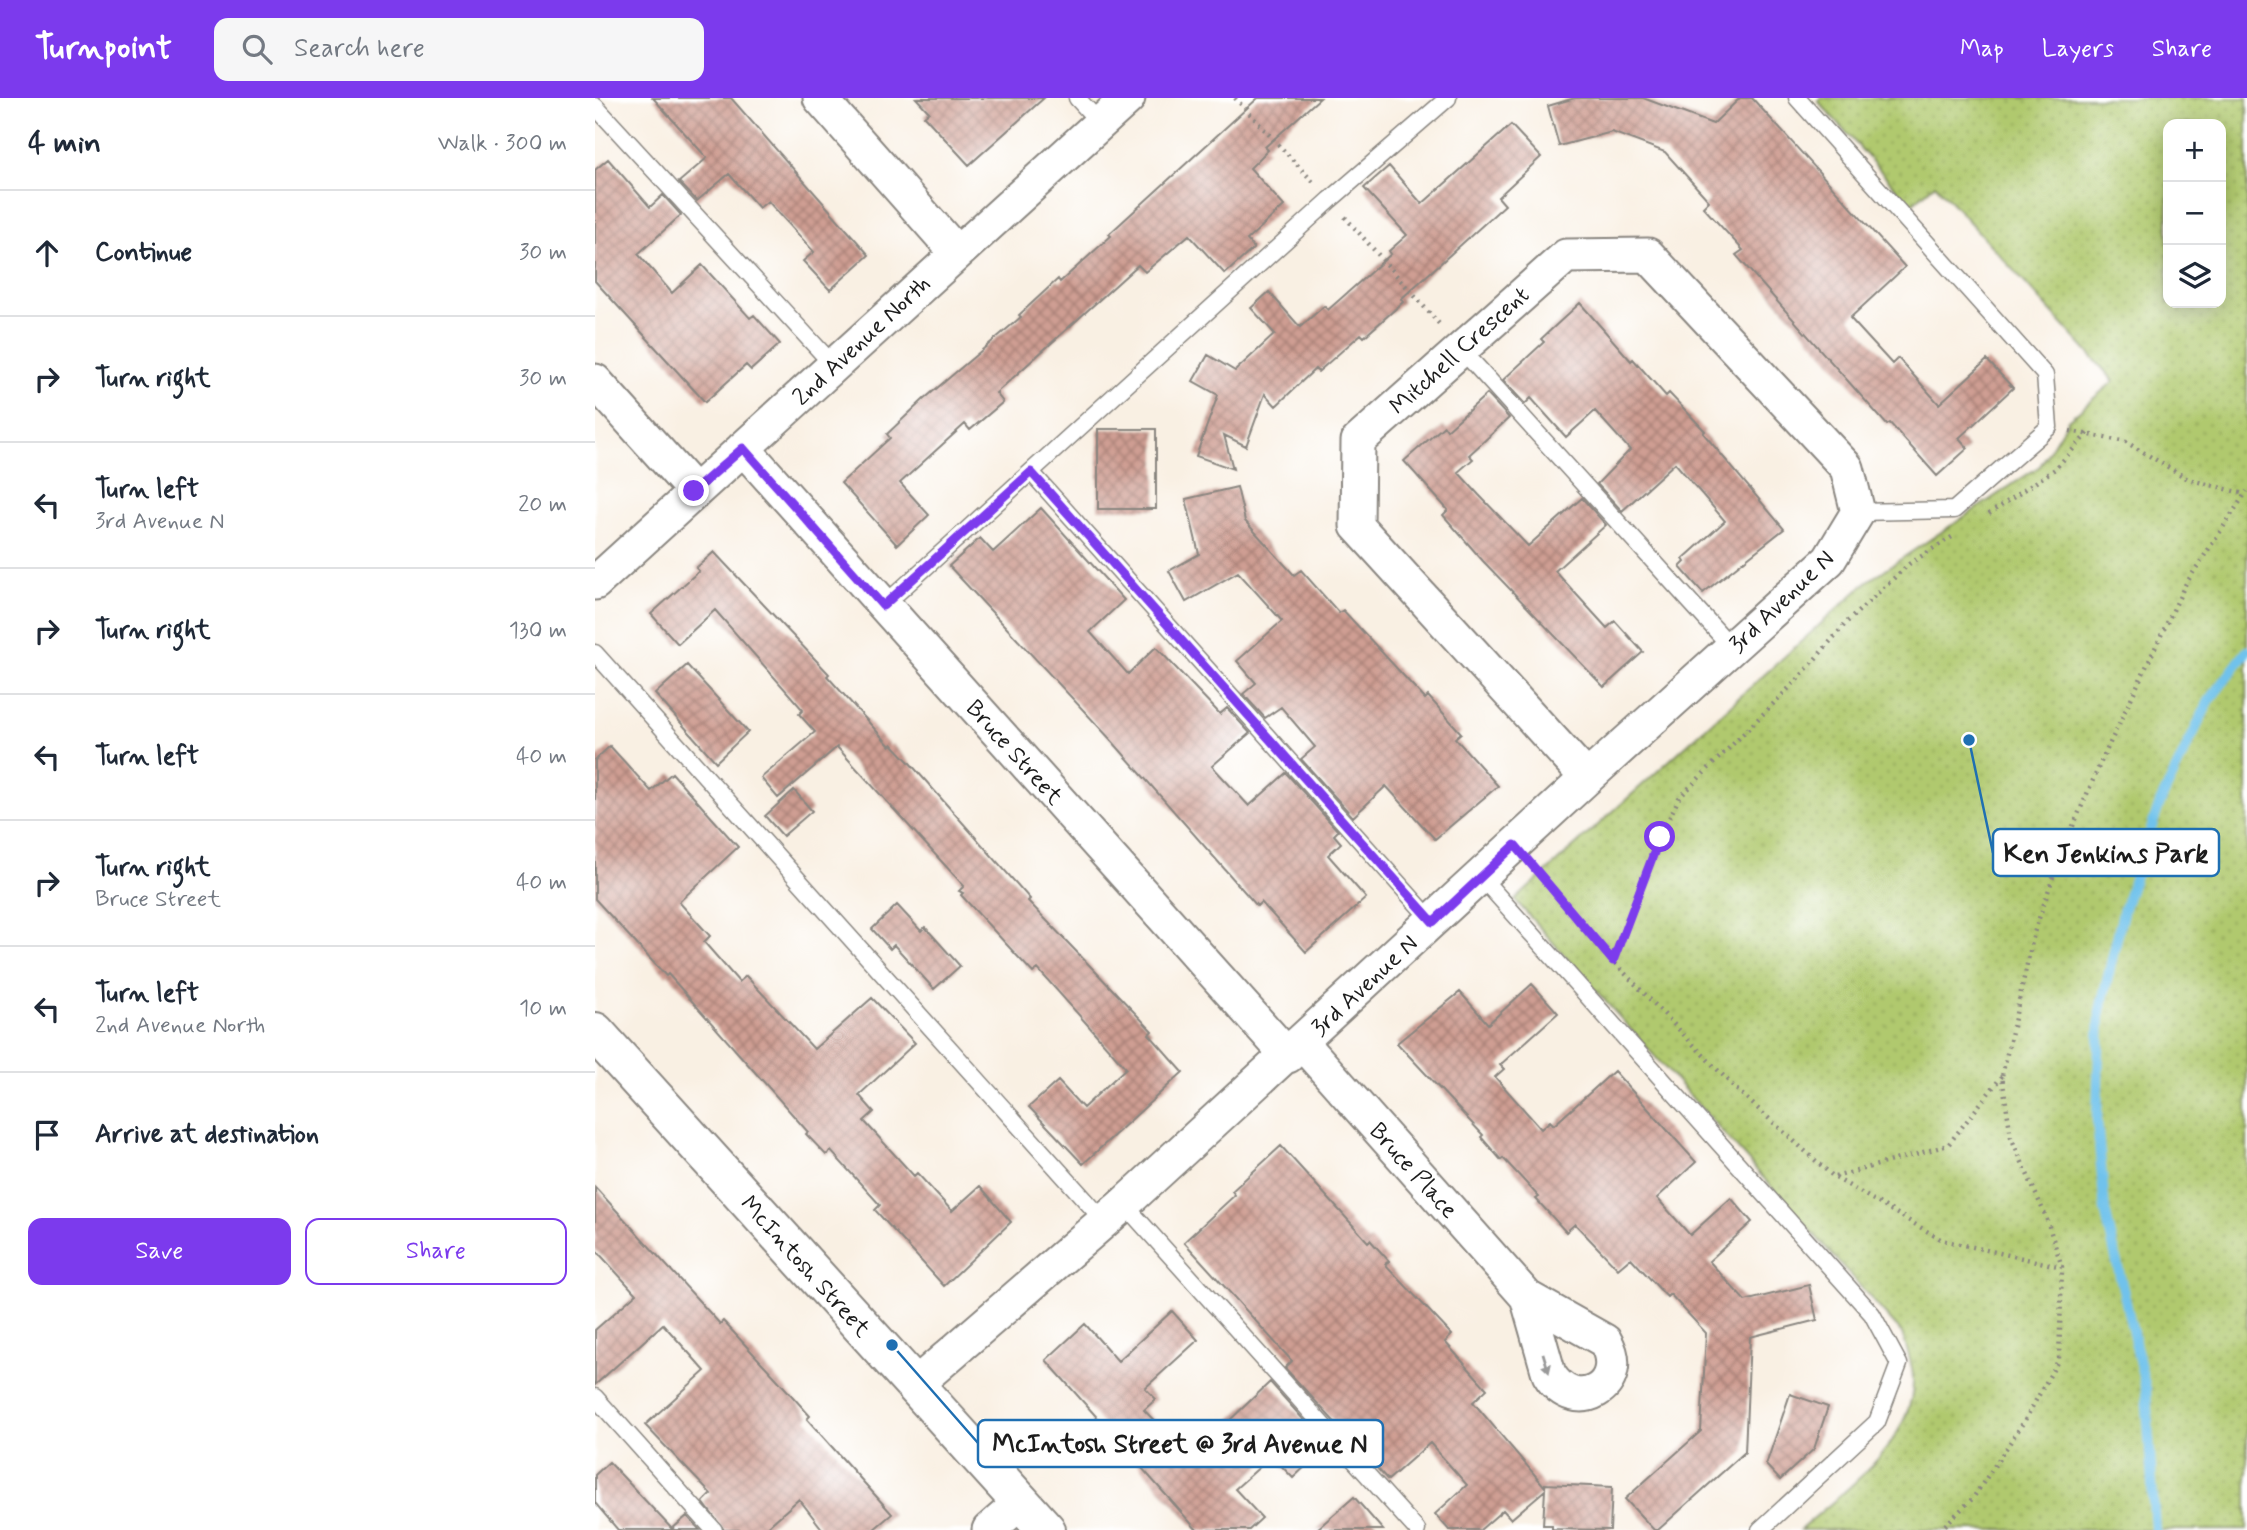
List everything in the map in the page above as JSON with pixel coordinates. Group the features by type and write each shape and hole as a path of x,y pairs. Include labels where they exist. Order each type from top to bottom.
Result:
{"street":[{"path":"820,98 956,252"},
{"name":"2nd Avenue North","path":"595,583 1128,98"},
{"name":"Mitchell Crescent","path":"1587,778 1357,526 1358,441 1566,256 1648,255 1847,468 1858,512"},
{"path":"595,382 694,491"},
{"name":"Bruce Street","path":"743,448 883,606 1295,1050"},
{"name":"3rd Avenue N","path":"915,1385 1115,1213 1295,1050 1587,778 1733,649 1829,560 1858,512"},
{"name":"McIntosh Street","path":"595,1032 1046,1530"},
{"name":"Bruce Place","path":"1295,1050 1527,1297"},
{"path":"989,1530 1021,1502"}],"lane":[{"path":"1077,98 1100,123"},
{"path":"883,606 1330,200 1448,98"},
{"path":"1797,98 2045,375 2049,427 1954,510 1858,512"},
{"path":"595,106 835,367"},
{"path":"1460,348 1733,649"},
{"path":"1031,472 1433,922"},
{"path":"595,653 1115,1213 1417,1530"},
{"path":"1481,877 1872,1314 1899,1364 1877,1422 1760,1530"},
{"path":"595,1397 714,1530"}],"path":[{"path":"1235,98 1330,200 1460,348"},
{"path":"1940,1530 1973,1498 2025,1420 2059,1359 2062,1268 2046,1217 2011,1138 2002,1076 2034,933 2061,854 2100,764 2185,585 2246,493 2188,479 2126,442 2049,427"},
{"path":"1985,517 2055,469 2088,433"},
{"path":"1613,961 1660,837 1679,798 1798,679 1847,622 1909,564 1963,530"},
{"path":"1515,845 1613,961 1736,1089 1834,1177 1942,1240 2062,1268"},
{"path":"1834,1177 1948,1144 2002,1076"}],"green space":[{"path":"1821,98 2247,98 2247,1530 1800,1530 1877,1460 1905,1417 1912,1394 1912,1369 1902,1333 1515,900 1868,581 2040,466 2068,420 2114,381 1935,184 1911,205 1818,101"}],"building":[{"path":"653,98 731,98 869,255 830,290 803,261 814,252 768,201 759,208 729,174 697,201 679,182 707,158"},
{"path":"916,98 1044,98 969,165 924,116 929,112"},
{"path":"1258,98 1320,98 1265,147 1268,150 1250,168 1284,206 1247,240 1254,248 1225,274 1189,235 1145,272 1138,265 996,393 1003,402 970,430 965,424 900,483 929,515 897,545 841,483 890,438 887,434 923,400 1021,317 1019,315 1058,279 1060,282"},
{"path":"1575,98 1643,98 1713,124 1740,98 1752,98 1905,267 1850,318 1892,364 1898,358 1939,404 1987,360 2013,388 1959,438 1968,448 1937,476 1890,423 1887,425 1736,255 1743,250 1703,207 1709,201 1665,152 1612,132 1559,146 1548,106"},
{"path":"1511,125 1541,157 1498,197 1505,205 1401,299 1403,302 1364,337 1361,334 1318,372 1315,369 1276,406 1265,394 1246,446 1224,435 1233,469 1196,456 1218,395 1193,381 1208,355 1235,371 1275,334 1251,308 1269,292 1300,327 1324,306 1328,310 1391,254 1389,251 1407,235 1364,188 1389,166 1422,204"},
{"path":"608,159 650,207 663,195 681,215 638,254 672,293 702,265 750,318 754,315 780,344 751,370 746,365 705,402 595,281 595,170"},
{"path":"1580,303 1631,361 1633,359 1666,396 1669,393 1705,431 1703,433 1784,529 1703,593 1680,567 1685,562 1683,559 1725,521 1675,463 1622,511 1597,484 1630,450 1595,411 1566,437 1531,398 1525,404 1503,380 1544,342 1541,339"},
{"path":"1487,394 1509,418 1469,455 1473,459 1458,472 1528,546 1582,498 1606,525 1555,571 1607,628 1615,621 1643,652 1604,687 1483,561 1443,515 1448,510 1404,461 1444,426 1447,430"},
{"path":"1098,429 1156,429 1156,509 1098,509"},
{"path":"1237,487 1245,521 1294,575 1301,570 1339,613 1343,610 1425,699 1428,696 1461,733 1455,738 1498,786 1435,839 1386,786 1353,817 1301,759 1315,747 1281,707 1265,718 1243,694 1256,683 1237,661 1282,621 1238,572 1186,602 1169,571 1199,554 1186,499"},
{"path":"1041,508 1124,600 1090,632 1128,674 1156,647 1220,714 1227,708 1250,733 1212,766 1249,806 1286,773 1338,831 1334,835 1341,843 1328,855 1366,898 1306,952 1261,902 1257,906 1112,741 949,566 980,538 993,552"},
{"path":"714,552 829,674 827,676 890,746 892,744 909,762 1030,899 1028,901 1152,1031 1149,1034 1183,1072 1083,1164 1029,1107 1058,1081 1083,1108 1126,1068 1038,969 1033,973 961,895 963,893 959,891 964,886 837,747 778,798 761,778 815,732 799,714 803,710 715,610 678,644 651,614 699,571 696,568"},
{"path":"687,665 748,732 716,762 655,694"},
{"path":"610,746 651,791 672,773 738,847 679,902 710,936 704,942 739,982 746,976 814,1049 872,998 915,1043 859,1095 874,1112 864,1121 914,1176 917,1173 952,1211 980,1186 1011,1222 944,1286 875,1210 880,1205 831,1151 826,1155 806,1134 808,1132 668,974 666,976 595,899 595,760"},
{"path":"794,790 812,811 783,836 765,816"},
{"path":"897,905 921,931 925,927 960,966 934,989 894,945 890,949 872,929"},
{"path":"1532,984 1558,1013 1500,1065 1504,1069 1495,1077 1541,1129 1550,1121 1554,1125 1614,1071 1696,1162 1657,1198 1690,1235 1731,1198 1752,1222 1709,1261 1745,1301 1809,1285 1817,1320 1750,1337 1745,1452 1658,1530 1654,1530 1625,1499 1701,1431 1706,1333 1670,1294 1667,1297 1631,1258 1618,1269 1575,1224 1566,1232 1536,1199 1539,1197 1503,1158 1501,1160 1481,1137 1483,1135 1397,1043 1460,992 1488,1024"},
{"path":"1281,1146 1368,1242 1370,1240 1389,1261 1385,1264 1452,1335 1445,1342 1487,1389 1473,1402 1545,1487 1545,1484 1612,1487 1610,1530 1552,1529 1552,1525 1543,1525 1545,1490 1511,1519 1503,1510 1480,1530 1449,1530 1435,1514 1467,1485 1430,1443 1388,1480 1285,1368 1292,1361 1184,1242 1235,1195 1232,1191"},
{"path":"595,1187 720,1324 723,1321 776,1378 810,1416 807,1419 892,1514 873,1530 823,1530 799,1499 764,1530 724,1530 703,1502 711,1494 645,1425 705,1371 663,1324 595,1385 595,1330 636,1294 595,1249"},
{"path":"1172,1311 1198,1340 1145,1388 1156,1399 1144,1410 1190,1458 1270,1382 1327,1446 1293,1478 1272,1456 1235,1489 1262,1518 1249,1530 1197,1530 1046,1360 1085,1324 1118,1361"},
{"path":"1790,1394 1828,1407 1814,1449 1780,1480 1766,1465"},
{"path":"609,1462 672,1529 687,1516 700,1530 618,1530 595,1503 595,1475"},
{"path":"1354,1497 1383,1530 1316,1530"}],"waterway":[{"path":"2155,1530 2146,1390 2105,1210 2097,1120 2100,1011 2124,908 2160,803 2209,701 2247,651"}],"place":[{"name":"Ken Jenkins Park","path":"1969,740"},
{"name":"McIntosh Street @ 3rd Avenue N","path":"892,1345"}],"route":[{"path":"694,491 743,448 883,606 1031,472 1433,922 1515,845 1613,961 1660,837"}]}
